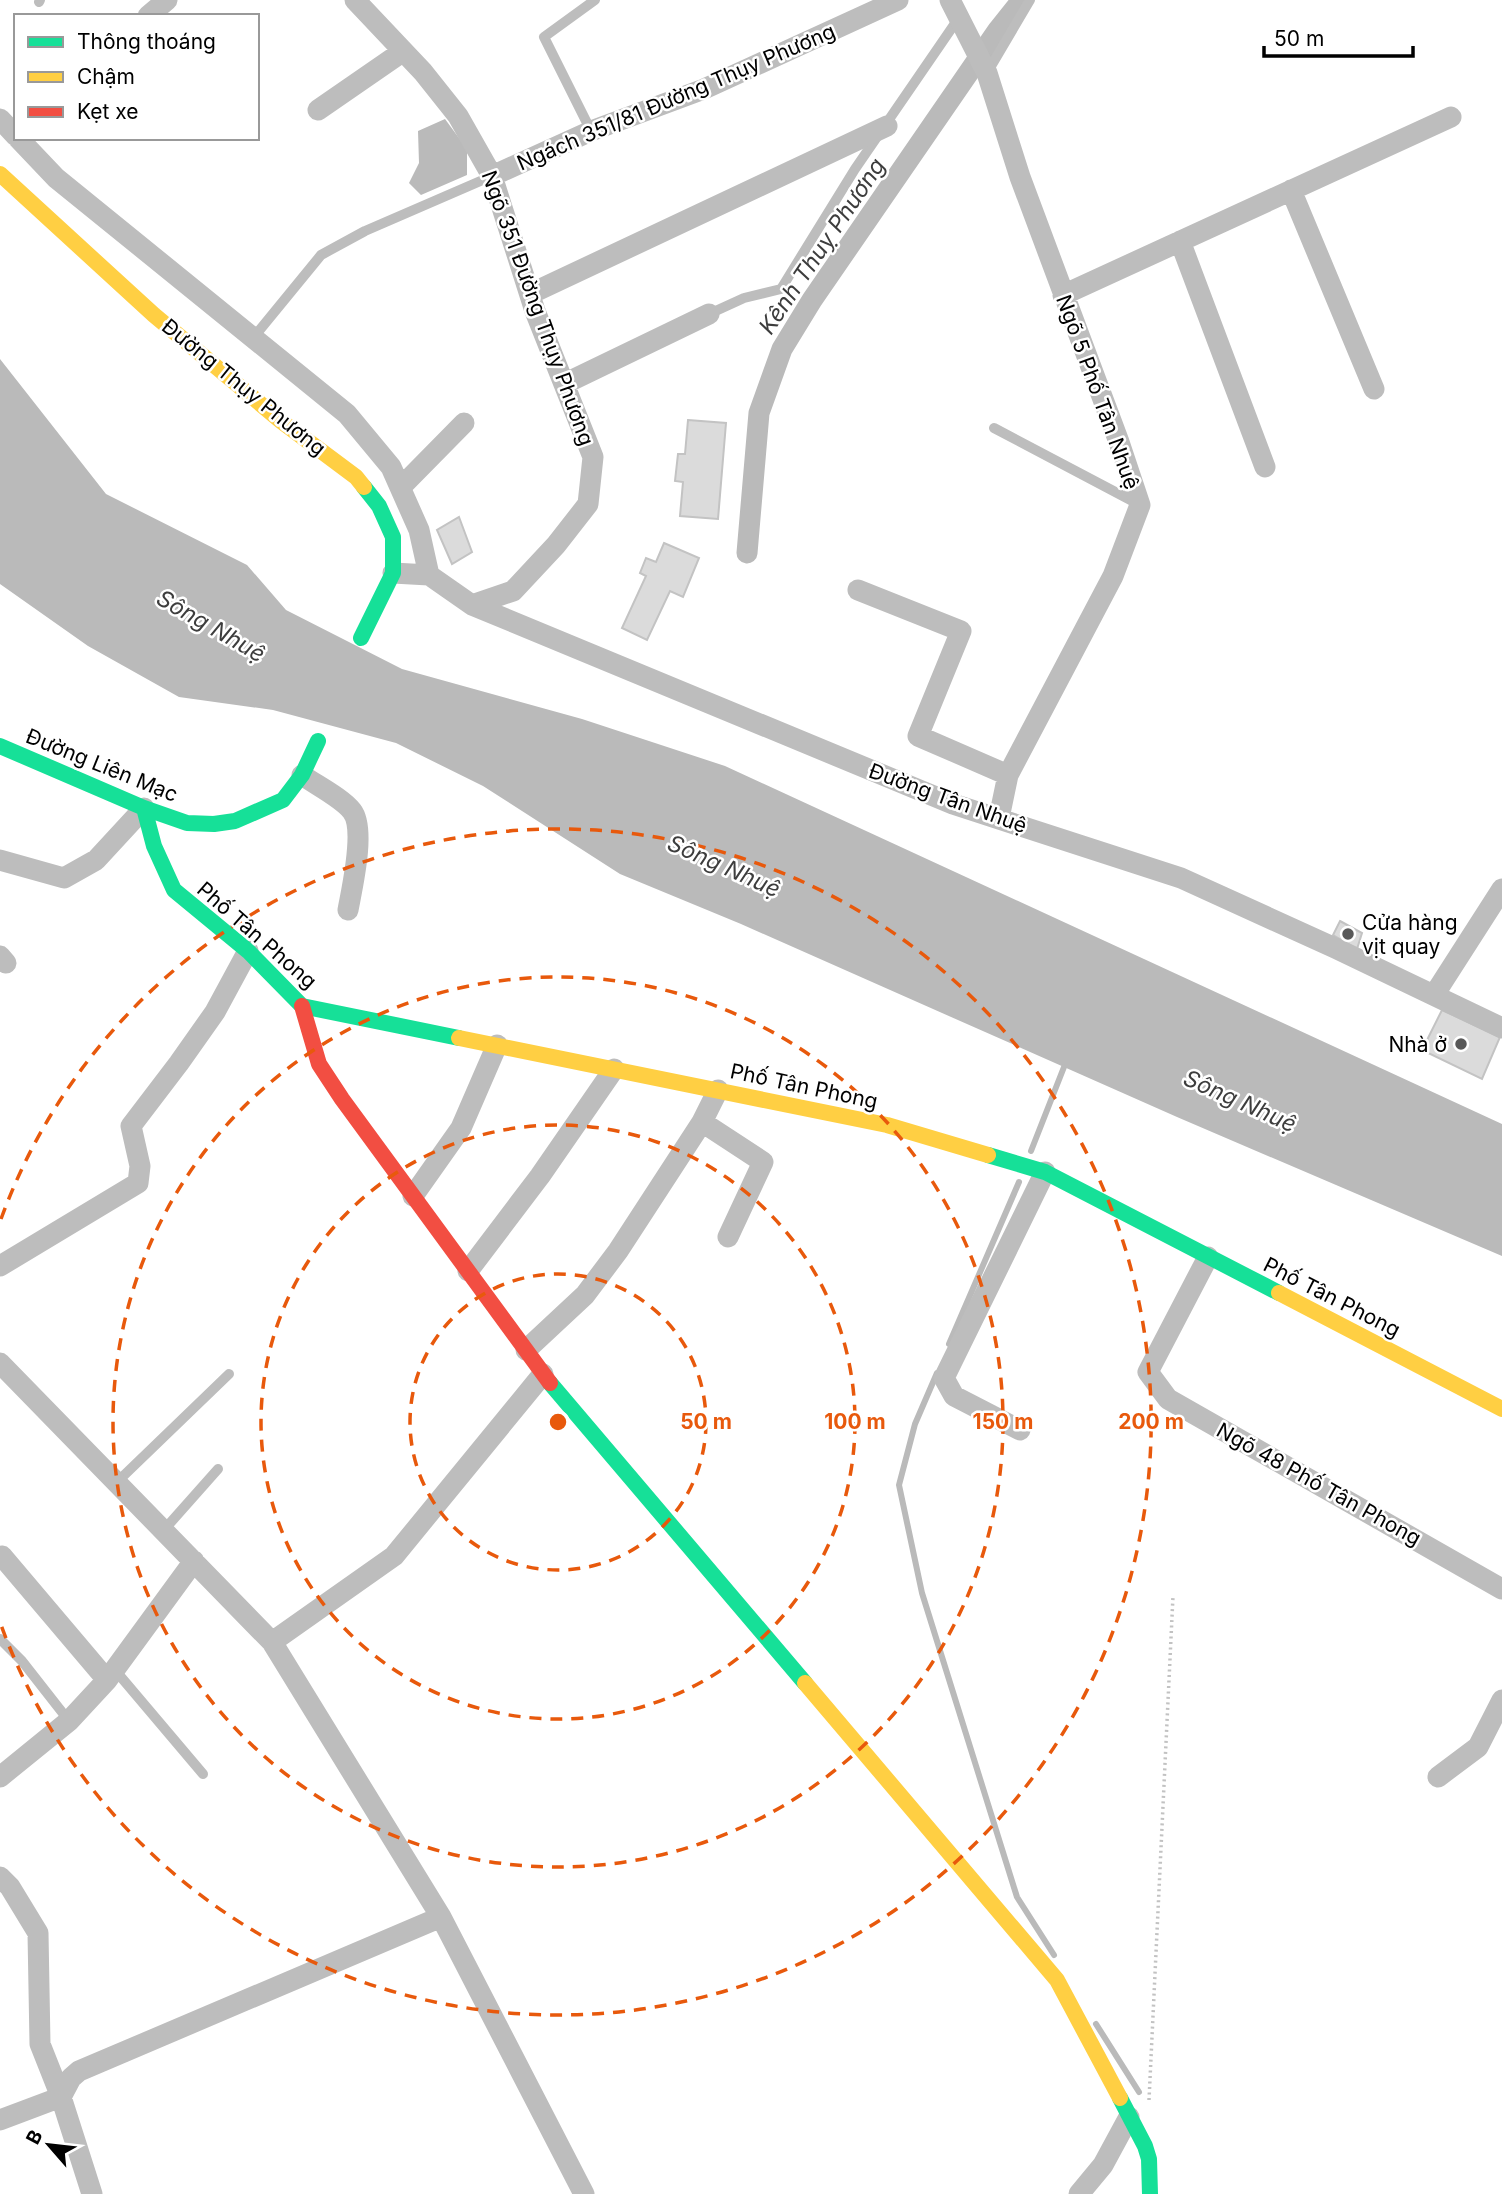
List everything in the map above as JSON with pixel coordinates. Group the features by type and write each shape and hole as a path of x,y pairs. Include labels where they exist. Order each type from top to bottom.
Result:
{"street":[{"path":"150,14 167,0"},
{"name":"Ngõ 351 Đường Thụy Phương","path":"355,0 423,72 439,106 458,116 492,176 530,294 593,457 588,503 556,545 513,592 472,605"},
{"name":"Ngách 351/81 Đường Thụy Phương","path":"492,176 591,131 704,89 898,0"},
{"name":"Ngõ 5 Phố Tân Nhuệ","path":"957,16 987,73 1020,177 1140,505 1113,576 1008,775 999,818"},
{"path":"318,110 402,52"},
{"path":"1063,295 1451,117"},
{"name":"Đường Thụy Phương","path":"0,119 14,134"},
{"path":"530,294 887,126"},
{"name":"Đường Thụy Phương","path":"20,140 56,178 347,414 391,467 419,530 429,575"},
{"name":"Đường Thụy Phương","path":"0,174 165,324 281,421 356,477 379,506 393,537 393,573 361,638"},
{"path":"1291,190 1374,389"},
{"path":"1180,241 1265,467"},
{"path":"564,384 709,314"},
{"path":"401,487 464,423"},
{"path":"393,573 429,575"},
{"name":"Đường Tân Nhuệ","path":"429,575 472,605 953,804 1181,878 1502,1028"},
{"path":"858,590 961,631 918,736 1008,775"},
{"name":"Đường Liên Mạc","path":"0,746 144,808 187,822 214,824 235,821 283,800 302,775 318,741"},
{"path":"302,775 349,807 354,814 357,824 355,872 348,910"},
{"path":"3,866 64,878 96,860 144,808"},
{"name":"Phố Tân Phong","path":"144,808 154,846 174,890 248,951 302,1006 887,1125 1045,1172 1502,1409"},
{"path":"1434,995 1502,889"},
{"path":"0,1266 138,1183 140,1166 131,1126 215,1012 248,951"},
{"path":"302,1006 319,1064 543,1374 1057,1980 1139,2114 1148,2155 1150,2194"},
{"path":"413,1196 461,1128 497,1045"},
{"path":"468,1271 540,1177 614,1069"},
{"path":"526,1350 585,1295 618,1251 702,1122 718,1090"},
{"path":"702,1122 763,1162 728,1237"},
{"path":"1020,1430 954,1396 944,1378 1045,1172"},
{"name":"Ngõ 48 Phố Tân Phong","path":"1209,1257 1148,1372 1168,1399 1502,1589"},
{"path":"0,1363 272,1642 440,1917 584,2194"},
{"path":"272,1642 394,1556 543,1374"},
{"path":"2,1556 111,1675"},
{"path":"0,1776 69,1721 111,1675 194,1561"},
{"path":"1438,1777 1478,1747 1502,1700"},
{"path":"0,1877 10,1887 38,1933 40,2044 61,2096 92,2194"},
{"path":"0,2120 61,2096 71,2078 79,2071 440,1917"},
{"path":"1079,2194 1139,2114"}],"lane":[{"path":"591,131 544,37 595,0"},
{"path":"987,73 1030,0"},
{"path":"709,314 744,298 781,289 855,169 887,126 957,16"},
{"path":"253,338 321,255 365,231 492,176"},
{"path":"994,428 1140,505"},
{"path":"116,1483 229,1374"},
{"path":"163,1531 218,1469"},
{"path":"0,1639 22,1661 69,1721"},
{"path":"111,1675 203,1774"}],"path":[{"path":"1139,2114 1173,1596"}],"water":[{"path":"445,119 467,149 467,175 421,195 409,183 419,163 418,131"},
{"name":"Sông Nhuệ","path":"0,359 106,494 247,565 286,610 402,669 582,719 725,766 1502,1124 1502,1256 1177,1117 741,924 620,874 483,786 396,743 273,710 179,697 88,646 0,584"}],"building":[{"path":"688,420 726,423 718,519 680,516 683,482 675,481 678,454 685,454"},
{"path":"459,517 472,552 452,564 437,530"},
{"path":"664,543 699,558 683,597 670,591 647,640 622,628 646,576 640,573 646,558 656,562"},
{"name":"Cửa hàng vịt quay","path":"1340,921 1362,933 1357,949 1333,935"},
{"name":"Nhà ở","path":"1442,1010 1500,1037 1482,1079 1422,1050"}],"waterway":[{"name":"Kênh Thuỵ Phương","path":"747,553 759,413 782,349 812,300 998,30 1022,0"},
{"path":"1031,1151 1064,1067"},
{"path":"949,1344 1019,1182"},
{"path":"937,1373 915,1424 899,1485 922,1593 1017,1897 1054,1955"},
{"path":"1096,2024 1139,2092"}],"traffic: fast":[{"path":"361,638 393,573 393,537 379,506 364,487"},
{"path":"0,746 144,808 187,823 214,824 235,821 283,800 302,775 318,741"},
{"path":"144,808 154,846 174,890 248,951 302,1006 459,1038"},
{"path":"988,1155 1045,1172 1279,1293"},
{"path":"550,1383 805,1683"},
{"path":"1120,2098 1145,2146 1149,2159 1150,2194"}],"traffic: slow":[{"path":"0,174 154,315 281,421 356,477 364,487"},
{"path":"459,1038 887,1125 988,1155"},
{"path":"1279,1293 1502,1409"},
{"path":"805,1683 1057,1980 1120,2098"}],"traffic: jam":[{"path":"302,1006 319,1064 342,1099 550,1383"}],"place":[{"name":"Cửa hàng vịt quay","path":"1348,934"},
{"name":"Nhà ở","path":"1461,1044"}]}
